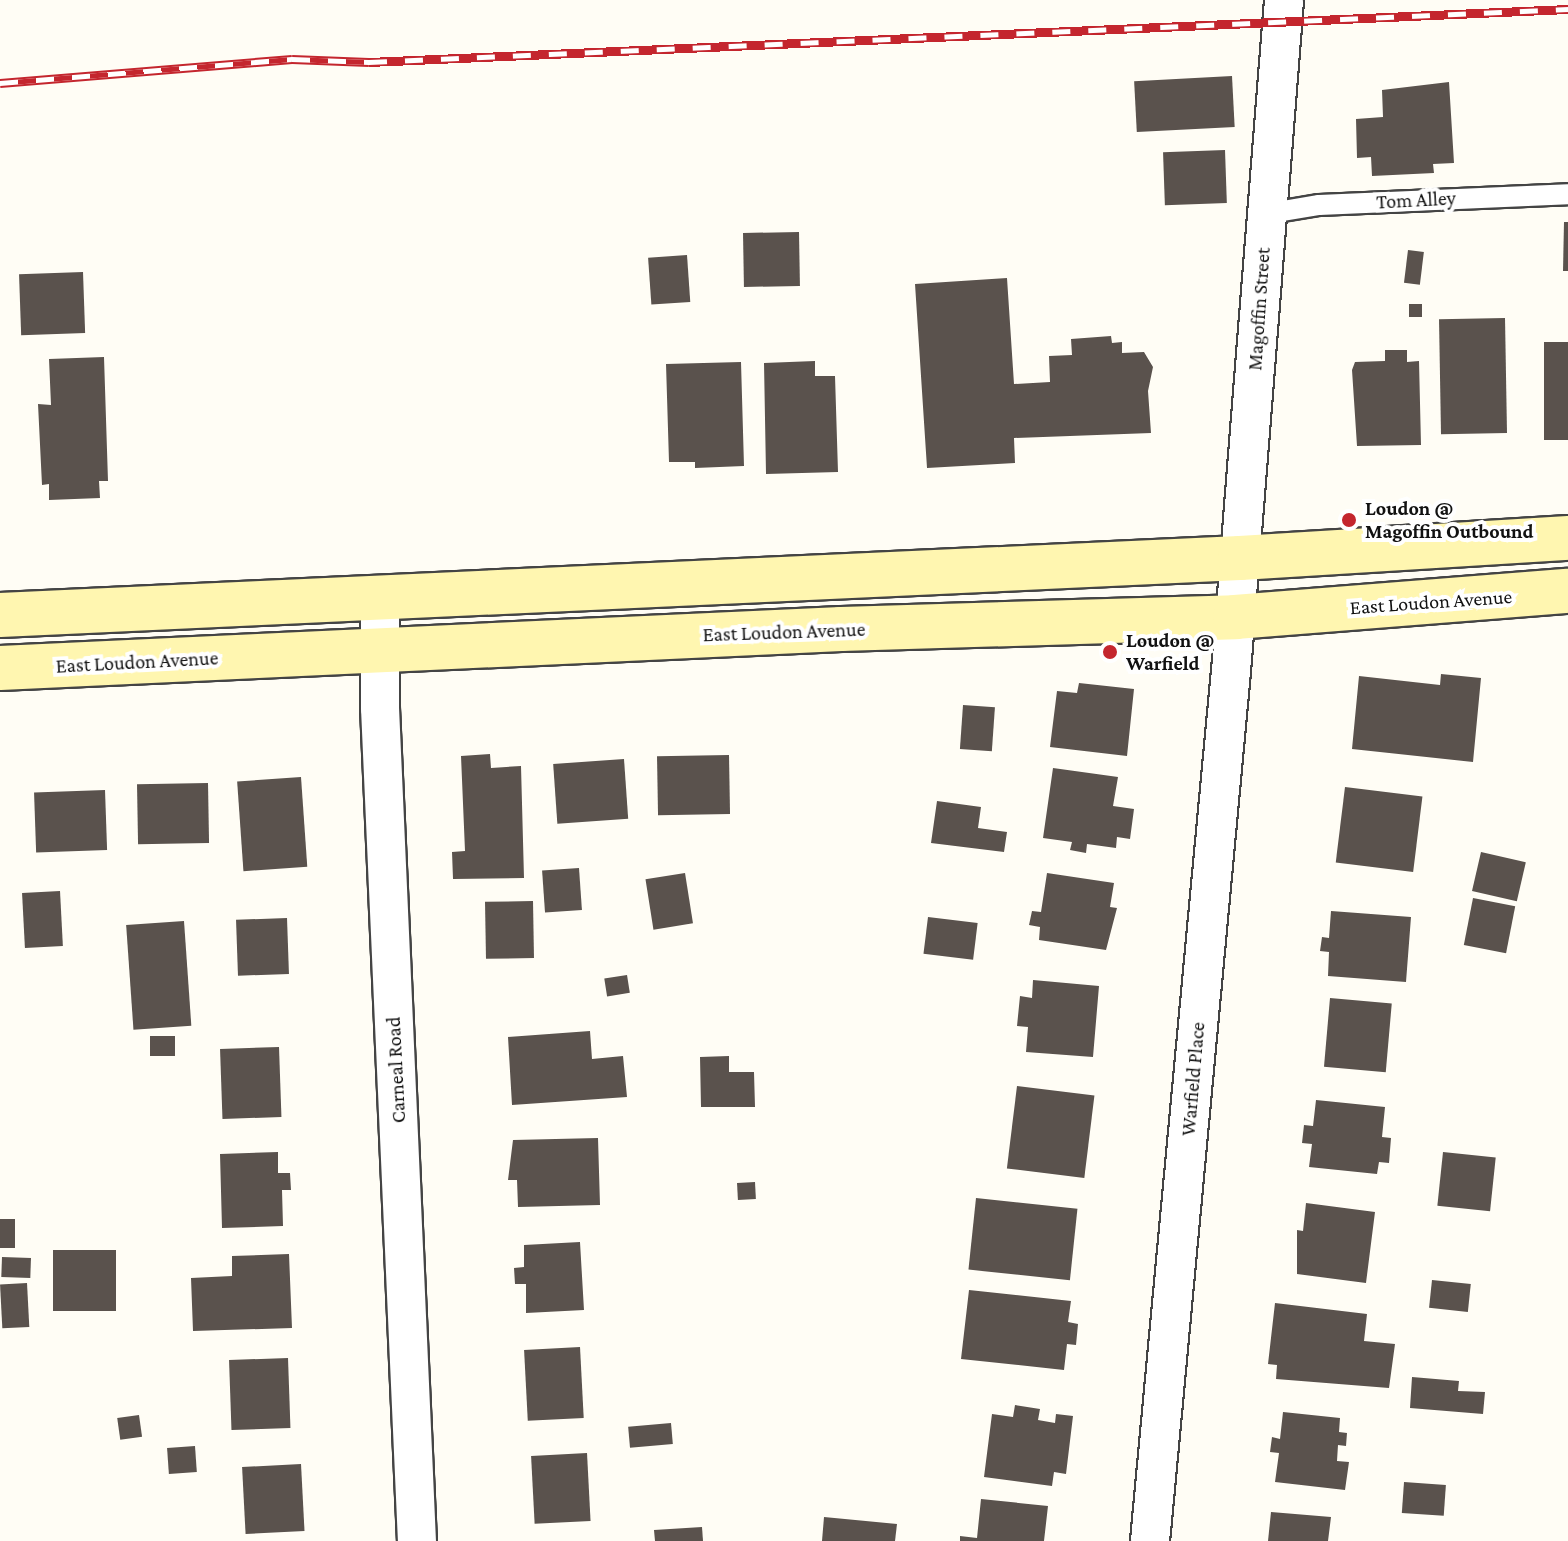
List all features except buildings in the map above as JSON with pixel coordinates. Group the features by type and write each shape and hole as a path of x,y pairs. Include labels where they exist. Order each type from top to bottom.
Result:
{"main road":[{"path":"0,615 380,600 1240,558 1568,538"},
{"name":"East Loudon Avenue","path":"0,668 380,649 1235,617 1568,591"}],"street":[{"name":"Magoffin Street","path":"1235,617 1284,0"},
{"name":"Carneal Road","path":"380,600 417,1541"},
{"name":"Warfield Place","path":"1150,1541 1235,617"}],"lane":[{"name":"Tom Alley","path":"1265,214 1319,205 1568,194"}],"railway":[{"path":"0,83 292,59 369,62 1568,9"}],"place":[{"name":"Loudon @ Magoffin Outbound","path":"1349,520"},
{"name":"Loudon @ Warfield","path":"1110,652"}]}
